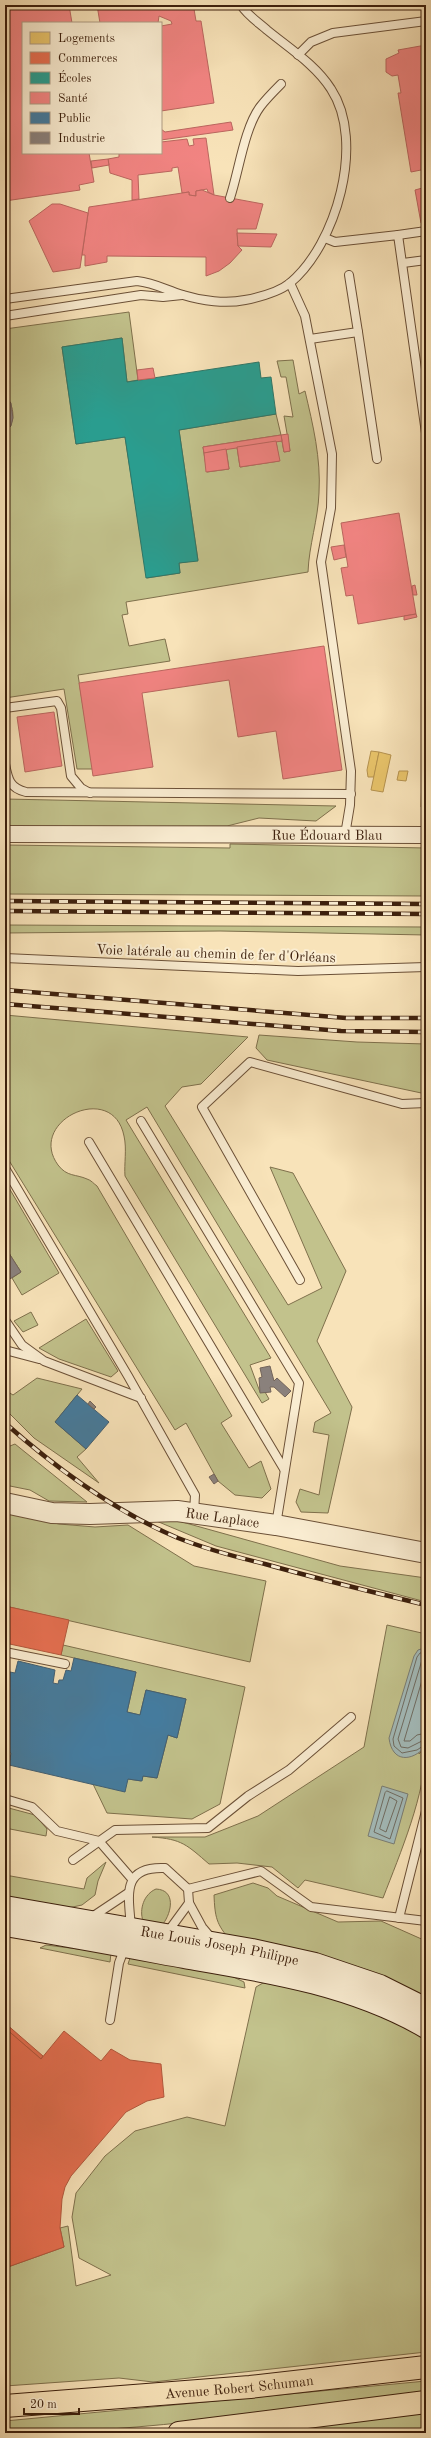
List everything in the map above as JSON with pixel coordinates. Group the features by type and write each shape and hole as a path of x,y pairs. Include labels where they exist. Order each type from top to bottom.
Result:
{"main road":[{"name":"Rue Louis Joseph Philippe","path":"5,1907 35,1912 81,1929"},
{"name":"Rue Louis Joseph Philippe","path":"5,1925 81,1929 128,1938 323,1984 358,1996 426,2027"},
{"name":"Rue Louis Joseph Philippe","path":"128,1938 165,1936 314,1964 380,1986 426,2011"},
{"name":"Avenue Robert Schuman","path":"5,2406 242,2388 426,2367"},
{"path":"179,2433 426,2402"}],"street":[{"name":"Rue Édouard Blau","path":"5,834 229,836 426,835"},
{"name":"Rue Laplace","path":"11,1505 60,1513 90,1514 160,1510 194,1513 276,1524 426,1553"}],"lane":[{"path":"5,299 137,281 156,283 182,295 211,301 244,301 272,293 290,283 325,238 337,209 344,176 346,145 343,118 332,90 314,68 252,17 241,5"},
{"path":"298,55 312,42 333,33 426,21"},
{"path":"230,198 237,177 240,158 260,108 281,84"},
{"path":"325,238 335,242 426,231"},
{"path":"398,235 426,433"},
{"path":"403,263 426,260"},
{"path":"349,274 377,460"},
{"path":"290,283 305,316 332,454 331,508 321,562 351,771 351,794 345,835"},
{"path":"5,316 141,295 163,297 182,295"},
{"path":"310,339 358,332"},
{"path":"5,708 57,701 61,708 71,776 81,788 90,793"},
{"path":"5,764 8,781 15,789 26,792 351,794"},
{"name":"Voie latérale au chemin de fer d'Orléans","path":"5,958 298,971 426,967"},
{"path":"300,1280 202,1107 250,1062 402,1104 426,1103"},
{"path":"141,1121 299,1383 276,1524"},
{"path":"89,1142 284,1469"},
{"path":"5,1168 141,1398 195,1495 194,1513"},
{"path":"5,1320 22,1345 44,1361"},
{"path":"5,1350 44,1361 141,1398"},
{"path":"5,1652 65,1664"},
{"path":"73,1860 115,1830 208,1828 248,1796 288,1770 351,1717"},
{"path":"5,1799 32,1807 57,1830 99,1841 132,1879"},
{"path":"399,1918 426,1811"},
{"path":"110,2020 120,1963 128,1938 128,1893 132,1879 142,1870 154,1867 165,1868 188,1889 189,1903 202,1927 218,1945"},
{"path":"188,1889 260,1871 311,1907 426,1921"},
{"path":"81,1929 128,1893"},
{"path":"165,1936 189,1903"},
{"path":"5,1915 21,1917 35,1912"},
{"path":"358,1996 369,1992 412,2012 421,2014 426,2011"}],"green space":[{"path":"129,312 138,380 127,382 122,338 62,347 76,444 125,437 147,578 180,573 179,563 198,560 179,430 276,414 281,435 203,447 207,472 229,469 226,449 237,447 240,467 279,461 276,441 282,441 284,452 290,451 284,416 293,417 286,377 281,377 277,361 293,360 299,394 305,391 318,454 318,503 308,572 126,602 128,614 122,615 129,646 165,639 170,661 78,675 93,769 77,769 64,689 5,698 5,432 11,424 13,414 11,405 5,396 5,329"},
{"path":"5,799 336,806 316,821 259,818 227,826 5,827"},
{"path":"230,844 426,848 426,896 5,894 5,845 230,848"},
{"path":"5,925 426,927 426,935 220,931 5,933"},
{"path":"5,1015 248,1037 201,1084 182,1087 165,1106 288,1305 322,1288 270,1167 293,1173 346,1271 317,1341 352,1407 328,1513 301,1512 296,1502 300,1489 319,1495 329,1435 313,1432 315,1422 331,1413 147,1107 126,1120 271,1358 250,1365 260,1392 265,1392 269,1399 262,1403 125,1176 125,1141 117,1119 105,1111 90,1109 75,1113 62,1122 53,1134 51,1149 58,1165 65,1172 83,1177 97,1186 232,1416 221,1423 249,1468 261,1461 271,1489 262,1498 235,1495 218,1481 186,1423 175,1430 5,1154"},
{"path":"259,1035 357,1042 426,1044 426,1094 267,1060 256,1048"},
{"path":"5,1181 59,1273 22,1295 12,1278 21,1272 5,1247"},
{"path":"31,1312 38,1325 23,1332 14,1321"},
{"path":"86,1319 118,1371 111,1377 59,1359 39,1348"},
{"path":"37,1378 82,1389 55,1422 86,1449 77,1457 99,1483 34,1438 5,1409 5,1390 13,1395"},
{"path":"15,1444 87,1502 49,1501 30,1490 5,1485 5,1448"},
{"path":"5,1513 59,1524 95,1527 128,1525 194,1566 266,1581 250,1662 5,1606"},
{"path":"154,1520 175,1520 340,1566 426,1578 426,1602 216,1546"},
{"path":"387,1625 426,1634 419,1754 426,1746 422,1783 417,1803 404,1843 383,1898 305,1880 298,1888 272,1867 237,1863 209,1864 184,1844 170,1839 152,1837 205,1837 258,1816 364,1747"},
{"path":"63,1645 245,1687 220,1804 192,1819 107,1813 93,1784 128,1779 141,1781 143,1776 157,1778 168,1735 177,1738 186,1699 146,1690 140,1715 127,1712 136,1672 61,1655"},
{"path":"5,1807 35,1815 47,1829 46,1836 5,1828"},
{"path":"106,1862 98,1881 95,1895 82,1905 68,1908 5,1901 5,1875 84,1889 87,1878"},
{"path":"253,1883 268,1888 277,1896 338,1922 381,1921 426,1941 426,1990 418,1997 231,1941 222,1930 217,1920 214,1895"},
{"path":"156,1889 167,1893 170,1902 169,1914 163,1924 143,1921 142,1916 142,1907 148,1894"},
{"path":"46,1945 111,1953 110,1962 40,1948"},
{"path":"131,1955 223,1972 244,1982 245,1988 128,1964"},
{"path":"263,1983 307,1987 327,1992 367,2007 426,2035 426,2352 153,2382 119,2378 5,2386 5,2268 64,2247 60,2228 68,2226 76,2286 111,2275 79,2258 72,2217 76,2193 105,2156 135,2131 187,2117 225,2126 256,1987"},
{"path":"426,2381 426,2393 268,2413 163,2425 111,2429 5,2433 5,2421"},
{"path":"426,2413 426,2433 264,2433"}],"water":[{"path":"426,1648 426,1746 415,1755 409,1757 398,1756 391,1746 389,1738 414,1656 418,1650"},
{"path":"382,1786 408,1794 394,1844 368,1836"}],"building: Logements":[{"path":"371,751 379,752 374,777 368,777 367,770"},
{"path":"379,752 391,755 383,792 371,790"},
{"path":"399,771 408,771 406,781 397,780"},
{"path":"422,778 426,778 426,807 421,807"}],"building: Commerces":[{"path":"5,1606 69,1620 61,1655 5,1643"},
{"path":"5,2023 43,2056 41,2059 5,2028"},
{"path":"5,2028 41,2059 64,2031 101,2061 111,2049 130,2060 161,2064 164,2097 147,2101 126,2112 71,2176 65,2187 62,2199 60,2228 64,2247 5,2268"}],"building: Écoles":[{"path":"122,338 127,382 259,362 261,378 271,377 276,414 179,430 198,561 179,563 180,573 146,578 125,437 76,444 62,347"}],"building: Santé":[{"path":"5,5 69,5 72,22 22,22 22,154 89,154 94,182 79,185 80,190 5,201"},
{"path":"97,5 199,5 194,9 196,21 201,21 214,103 162,111 162,26 172,24 171,21 159,16 158,22 100,22"},
{"path":"426,45 426,169 411,172 398,93 401,93 398,75 392,76 386,72 386,59 399,53 398,50"},
{"path":"231,122 233,130 162,140 162,130 165,132"},
{"path":"206,138 214,195 208,192 207,189 196,191 196,196 189,195 189,192 182,193 178,167 172,168 172,171 138,175 139,199 132,200 132,180 110,173 108,159 119,157 119,154 162,154 162,142 187,139 189,146 194,145 193,139"},
{"path":"108,159 109,165 92,168 91,161"},
{"path":"426,187 426,222 421,223 415,190"},
{"path":"202,190 214,195 263,204 256,229 237,229 238,246 242,250 230,263 219,271 206,276 206,257 107,256 107,262 85,266 85,255 82,255 89,207 189,192 189,195 196,196 196,191"},
{"path":"52,204 60,204 88,213 80,268 53,272 29,221"},
{"path":"237,233 277,234 271,247 238,246"},
{"path":"153,368 155,378 138,380 137,370"},
{"path":"288,434 290,451 284,452 281,435"},
{"path":"281,435 282,441 204,453 203,447"},
{"path":"276,441 280,461 240,467 237,447"},
{"path":"226,449 229,469 206,472 204,453"},
{"path":"399,513 416,614 358,624 353,595 346,596 341,568 348,567 341,523"},
{"path":"344,545 346,557 334,560 331,547"},
{"path":"415,585 417,595 413,595 412,586"},
{"path":"416,614 417,617 404,620 404,616"},
{"path":"324,646 342,770 283,779 276,731 238,737 229,680 142,693 153,767 93,776 79,683"},
{"path":"54,712 62,766 25,772 17,717"}],"building: Public":[{"path":"77,1395 109,1422 86,1449 55,1422"},
{"path":"74,1658 136,1672 127,1712 140,1715 146,1690 186,1699 177,1738 168,1735 157,1778 143,1776 142,1781 128,1779 125,1792 9,1765 11,1753 5,1751 5,1671 15,1673 18,1661 55,1670 53,1683 58,1684 59,1680 63,1680 66,1670 71,1671"}],"building: Industrie":[{"path":"5,396 11,403 13,418 11,426 5,432"},
{"path":"5,1247 21,1272 5,1282"},
{"path":"270,1366 274,1381 277,1378 291,1391 285,1397 274,1387 270,1387 271,1392 260,1393 259,1378 262,1377 260,1368"},
{"path":"90,1401 96,1407 94,1409 88,1404"},
{"path":"214,1474 218,1481 214,1484 209,1477"}],"railway":[{"path":"5,901 426,904"},
{"path":"5,911 426,914"},
{"path":"5,990 346,1018 426,1018"},
{"path":"5,1004 341,1031 426,1032"},
{"path":"5,1423 45,1457 87,1488 131,1515 178,1538 232,1556 426,1605"}]}
